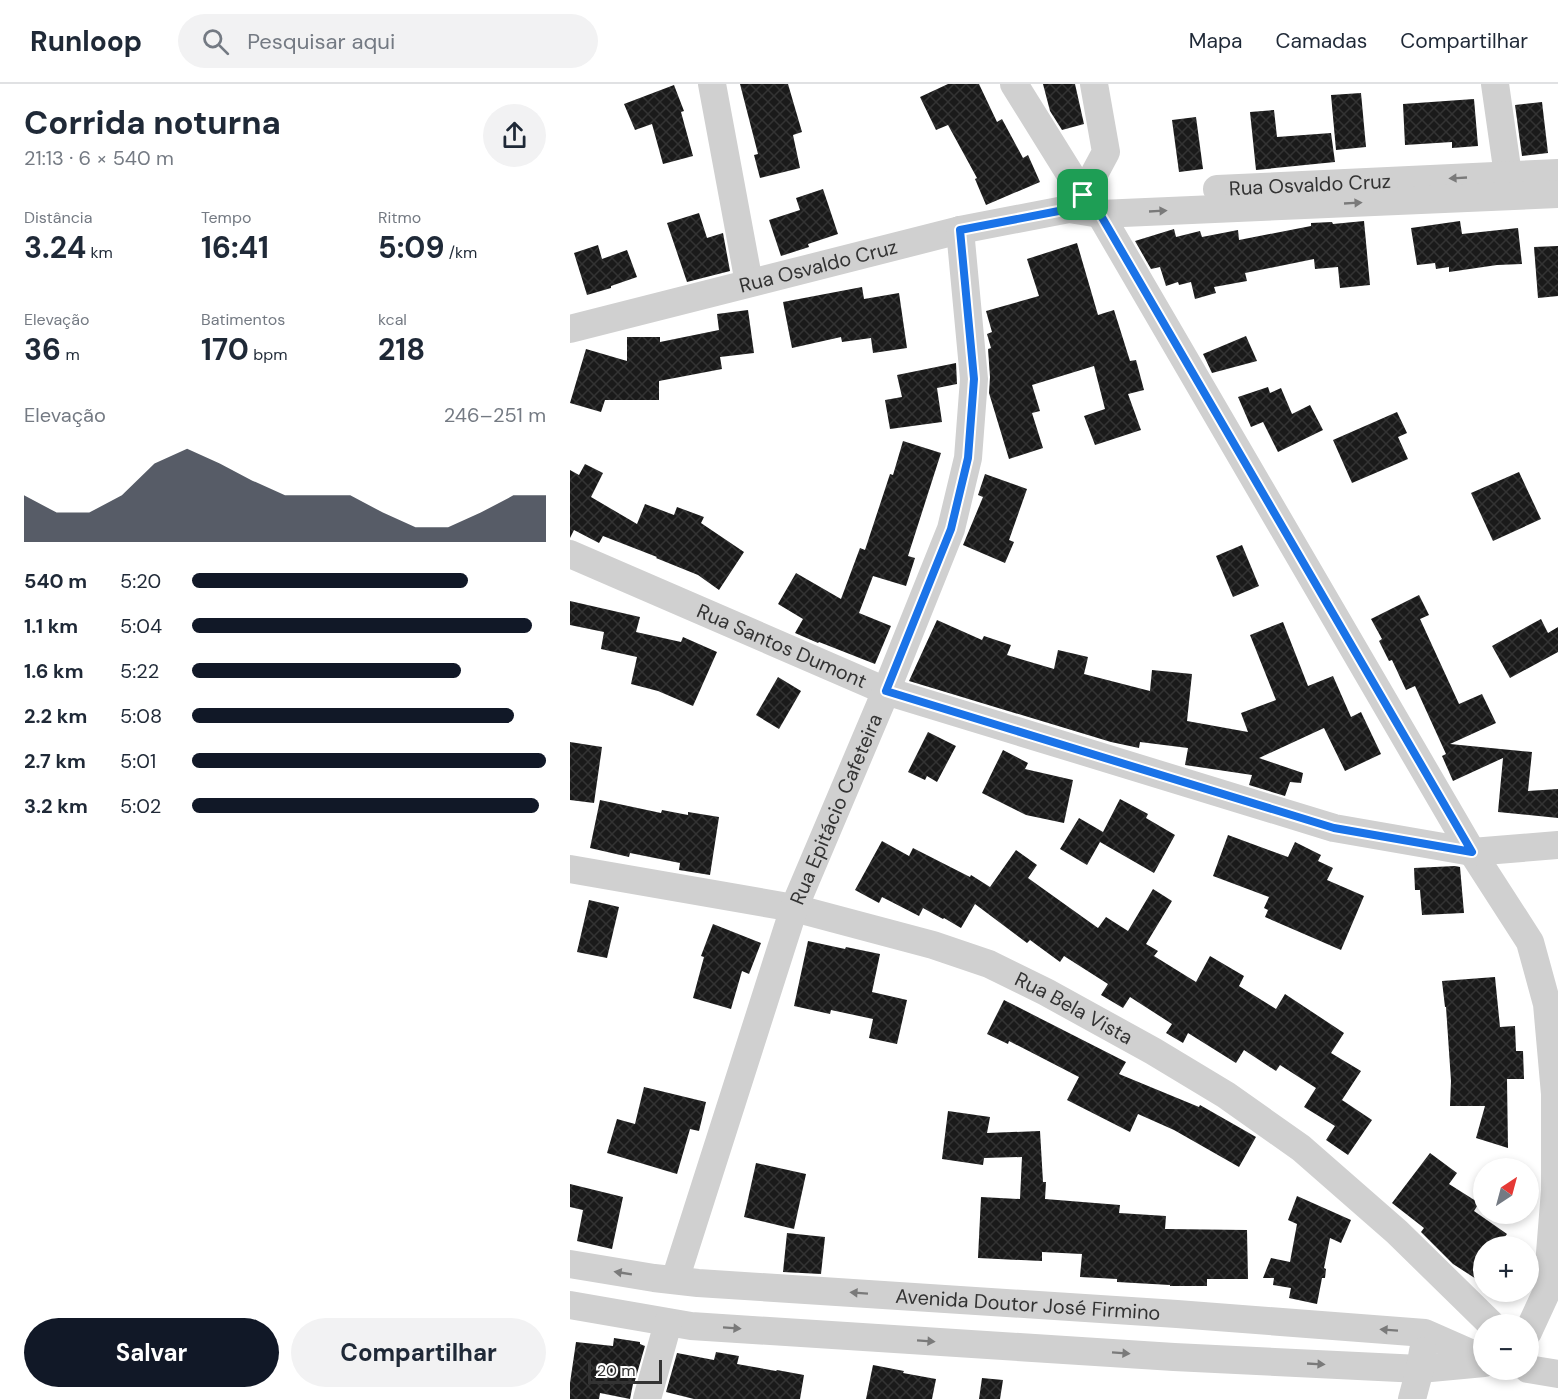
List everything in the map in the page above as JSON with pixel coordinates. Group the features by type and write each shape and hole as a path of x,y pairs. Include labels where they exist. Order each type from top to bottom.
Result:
{"street":[{"path":"712,84 749,283"},
{"path":"1014,84 1084,206 1472,852 1530,942 1547,1004 1555,1094 1555,1190 1547,1291 1536,1314"},
{"path":"1084,206 1106,152 1094,84"},
{"path":"1494,84 1507,186"},
{"name":"Rua Osvaldo Cruz","path":"570,329 960,230 1084,206 1507,186 1558,173"},
{"name":"Rua Osvaldo Cruz","path":"1507,186 1558,194"},
{"name":"Rua Epitácio Cafeteira","path":"676,1280 794,908 886,691 951,529 968,458 974,379 960,230"},
{"name":"Rua Santos Dumont","path":"570,554 886,691 1334,828 1472,852 1558,845"},
{"name":"Rua Bela Vista","path":"570,869 794,908 933,945 989,964 1046,992 1190,1073 1226,1095 1301,1148 1397,1232 1481,1314"},
{"name":"Avenida Doutor José Firmino","path":"570,1264 676,1280 1425,1333 1473,1356"},
{"path":"667,1322 676,1280"},
{"path":"647,1399 676,1280"},
{"name":"Avenida Doutor José Firmino","path":"570,1305 667,1322 1174,1357 1420,1369 1473,1362"},
{"path":"1174,1357 1178,1314"},
{"path":"1412,1399 1420,1369 1425,1333"},
{"path":"1539,1371 1558,1374"}],"building":[{"path":"740,84 788,84 802,132 793,135 800,168 760,178 754,155 758,154"},
{"path":"948,84 979,84 997,122 1002,119 1023,158 1028,155 1040,182 986,205 975,179 977,178 948,125 936,130 920,97"},
{"path":"1043,84 1075,84 1084,124 1062,130 1050,111"},
{"path":"674,85 684,111 681,112 693,156 663,164 652,124 635,130 624,104"},
{"path":"1361,93 1366,147 1336,150 1331,95"},
{"path":"1474,99 1478,146 1452,148 1452,142 1405,145 1403,104"},
{"path":"1542,102 1548,153 1522,156 1515,105"},
{"path":"1274,110 1277,137 1331,133 1335,162 1256,170 1250,112"},
{"path":"1196,117 1203,169 1179,172 1172,120"},
{"path":"823,189 838,234 781,256 769,220 800,210 796,198"},
{"path":"699,213 707,238 723,233 730,271 687,282 667,223"},
{"path":"1364,221 1370,285 1340,288 1338,267 1315,269 1314,259 1245,273 1247,281 1214,287 1216,293 1195,299 1191,282 1179,285 1178,282 1166,286 1160,267 1151,269 1135,241 1174,229 1176,237 1200,231 1202,237 1238,230 1239,240 1311,226 1311,223 1332,222 1333,224"},
{"path":"1460,221 1462,234 1518,228 1522,264 1449,272 1449,267 1436,269 1435,263 1417,265 1411,228"},
{"path":"1077,243 1098,315 1114,310 1130,361 1136,360 1144,390 1128,394 1141,430 1095,445 1084,416 1105,409 1094,366 1032,385 1040,411 1032,413 1043,448 1009,459 989,393 988,349 991,348 987,334 992,332 986,311 1039,296 1027,259"},
{"path":"598,245 602,259 627,250 637,277 587,295 574,253"},
{"path":"1558,246 1558,296 1538,298 1534,247"},
{"path":"862,287 864,299 899,293 907,348 873,353 871,338 842,342 841,337 792,348 783,302"},
{"path":"748,310 754,353 720,357 722,369 659,381 659,400 605,400 601,412 570,403 586,349 627,361 627,337 660,337 660,342 719,330 717,314"},
{"path":"1246,336 1257,361 1212,373 1203,354"},
{"path":"956,363 957,384 937,388 942,422 890,429 885,400 902,397 897,375"},
{"path":"1268,387 1270,393 1281,388 1292,414 1310,405 1323,430 1278,452 1263,422 1251,427 1238,397"},
{"path":"1397,412 1407,433 1398,437 1408,459 1352,483 1333,440"},
{"path":"903,441 941,453 908,556 915,558 906,586 873,576 859,613 891,626 875,664 795,633 803,619 778,604 796,573 841,599 860,548 865,550"},
{"path":"585,464 603,473 591,497 637,524 645,504 674,515 677,507 704,517 701,523 744,552 719,590 698,575 603,536 599,543 574,530 570,538 570,470 579,475"},
{"path":"1519,472 1541,519 1493,541 1471,493"},
{"path":"985,474 1027,489 1009,540 1014,542 1005,563 963,545 983,497 978,495"},
{"path":"1242,545 1259,586 1233,597 1216,556"},
{"path":"1419,595 1429,615 1420,619 1459,704 1482,694 1496,723 1450,744 1532,752 1528,791 1558,789 1558,818 1498,812 1503,758 1453,781 1442,756 1446,754 1415,686 1406,690 1392,660 1389,661 1379,641 1382,639 1371,619"},
{"path":"570,601 640,617 636,632 681,642 683,637 717,652 693,706 658,691 631,684 637,657 601,649 604,632 570,625"},
{"path":"1541,619 1548,633 1558,627 1558,652 1510,678 1492,646"},
{"path":"937,620 982,640 984,636 1011,645 1007,655 1054,669 1058,650 1088,657 1084,674 1150,691 1152,670 1192,674 1187,721 1248,732 1241,713 1276,700 1250,635 1283,622 1308,686 1333,676 1351,717 1361,712 1381,754 1345,771 1324,728 1259,758 1303,773 1301,783 1290,782 1285,796 1249,785 1252,775 1185,765 1188,748 1140,742 1139,748 1111,742 909,681"},
{"path":"778,677 801,691 779,729 756,715"},
{"path":"928,732 956,746 937,782 927,776 925,780 908,772"},
{"path":"570,742 602,747 594,803 570,800"},
{"path":"1003,750 1028,763 1025,769 1073,780 1064,823 1026,815 982,793"},
{"path":"1120,799 1148,814 1146,818 1175,835 1154,873 1100,842 1087,865 1060,849 1079,818 1103,832"},
{"path":"600,800 661,813 662,810 719,817 710,875 679,870 680,863 630,853 629,857 590,848"},
{"path":"1228,835 1288,857 1295,842 1321,855 1318,861 1333,868 1327,880 1364,896 1341,950 1265,917 1268,910 1264,908 1269,897 1213,876"},
{"path":"882,841 909,856 913,848 970,877 971,875 990,887 1016,850 1037,865 1028,878 1098,928 1106,917 1128,931 1153,889 1172,901 1146,944 1158,951 1154,956 1196,982 1210,956 1244,976 1239,986 1276,1009 1285,994 1344,1033 1331,1053 1361,1071 1342,1100 1372,1120 1348,1155 1326,1140 1335,1126 1304,1107 1316,1088 1280,1065 1276,1071 1244,1050 1236,1063 1188,1033 1183,1043 1166,1033 1172,1024 1130,997 1123,1008 1101,995 1108,984 1064,956 1060,962 1030,940 1027,943 975,904 961,928 923,908 919,916 882,897 879,903 855,890"},
{"path":"1460,867 1464,913 1422,915 1420,890 1415,890 1414,868"},
{"path":"589,900 619,907 607,958 577,952"},
{"path":"713,924 761,943 749,974 742,971 731,1009 693,998 704,957 701,956"},
{"path":"808,941 880,954 872,992 907,1000 897,1044 869,1038 873,1019 831,1010 830,1014 794,1006"},
{"path":"1495,977 1500,1027 1515,1026 1516,1051 1523,1051 1524,1079 1507,1079 1508,1148 1476,1138 1485,1106 1450,1106 1451,1081 1442,981"},
{"path":"1004,1000 1126,1062 1119,1074 1199,1107 1200,1105 1256,1137 1239,1167 1174,1130 1138,1114 1130,1132 1067,1100 1079,1077 1009,1041 1008,1044 987,1034"},
{"path":"644,1087 706,1102 699,1131 690,1129 677,1174 607,1153 617,1119 635,1124"},
{"path":"948,1111 990,1117 987,1133 1040,1131 1043,1182 1046,1182 1045,1199 1120,1205 1119,1213 1166,1216 1165,1229 1247,1230 1248,1279 1207,1279 1207,1286 1117,1282 1117,1279 1080,1277 1082,1254 1042,1252 1042,1261 978,1258 981,1197 1020,1199 1022,1157 984,1158 983,1165 942,1159"},
{"path":"1430,1153 1457,1173 1449,1184 1473,1199 1473,1224 1493,1224 1507,1234 1506,1236 1473,1236 1473,1277 1453,1264 1421,1232 1424,1228 1392,1203"},
{"path":"756,1163 806,1174 794,1229 744,1217"},
{"path":"570,1184 623,1197 612,1249 577,1241 583,1210 570,1207"},
{"path":"1297,1196 1351,1220 1341,1243 1330,1238 1324,1268 1326,1269 1325,1278 1322,1278 1317,1304 1289,1298 1291,1288 1273,1285 1274,1278 1263,1278 1271,1258 1290,1262 1297,1224 1288,1220"},
{"path":"787,1233 825,1237 821,1274 783,1272"},
{"path":"614,1338 640,1342 645,1346 630,1399 600,1393 599,1399 570,1399 576,1342 613,1346"},
{"path":"716,1352 739,1356 737,1364 804,1375 800,1399 694,1399 666,1392 677,1353 714,1360"},
{"path":"873,1365 936,1379 932,1399 866,1399"},
{"path":"982,1378 1003,1380 1000,1399 979,1399"}],"route":[{"path":"1083,195 1100,214 1472,852 1334,828 886,691 951,529 968,458 974,379 960,230 1069,209 1083,195"}]}
